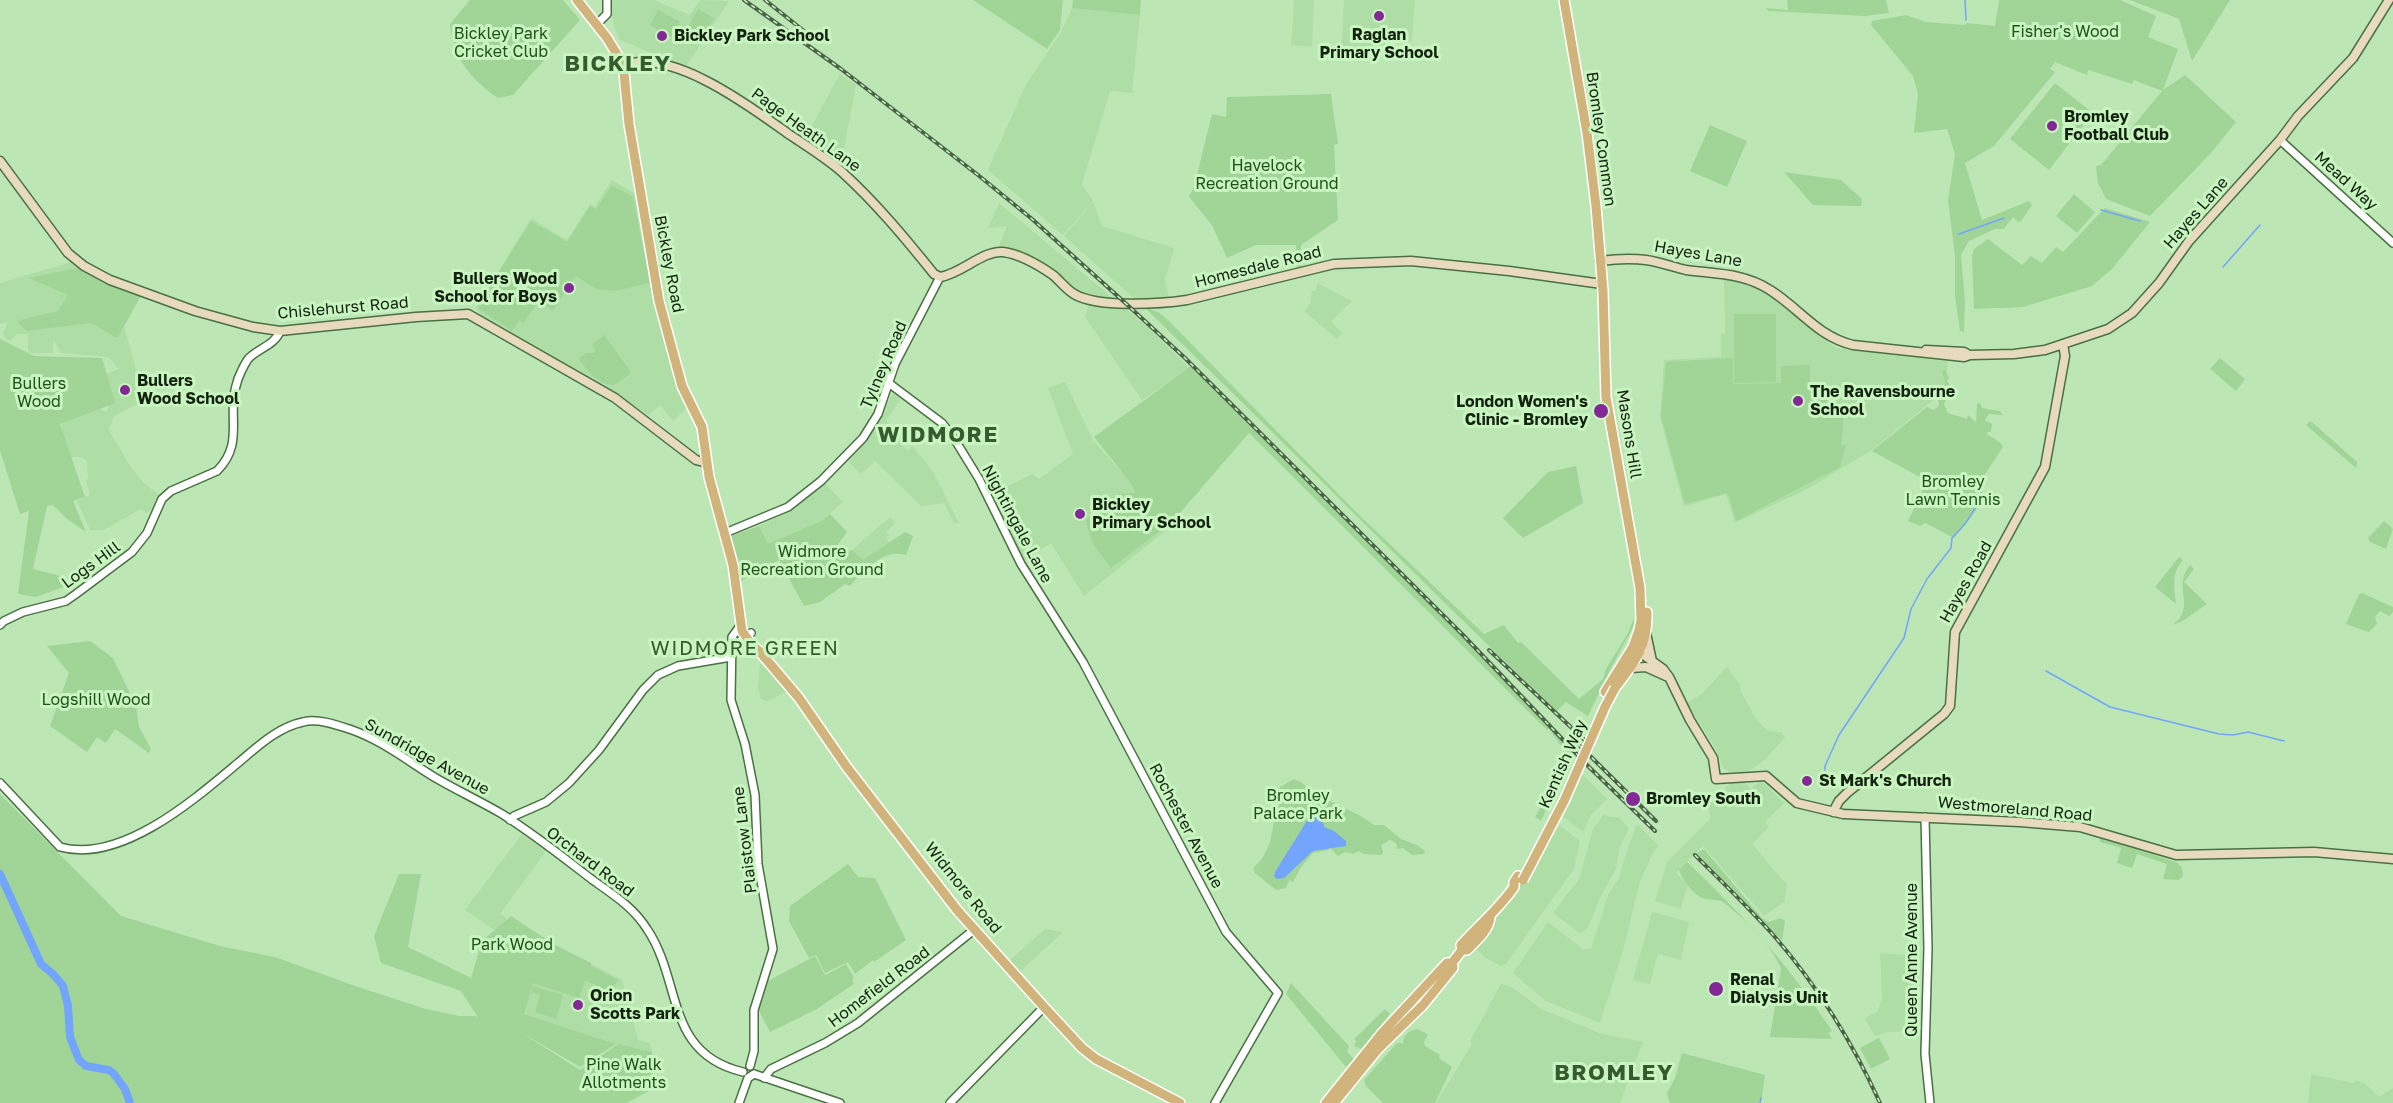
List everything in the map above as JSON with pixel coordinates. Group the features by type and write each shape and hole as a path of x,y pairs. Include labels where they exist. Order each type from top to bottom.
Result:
{"main road":[{"path":"577,0 597,24 622,66"},
{"name":"Bromley Common","path":"1564,0 1587,133 1602,284"},
{"name":"Hayes Lane","path":"1600,261 1648,260 1687,270 1739,276 1772,291 1818,329 1839,341 1853,345 1949,357 2032,353 2063,344 2108,329 2132,314 2159,283 2189,241 2280,140 2298,116 2353,58 2389,0"},
{"name":"Page Heath Lane","path":"622,66 635,62 672,67 736,97 842,172 894,224 934,274 940,277"},
{"name":"Bickley Road","path":"622,66 626,83 629,124 659,301 682,386 702,427 707,463"},
{"name":"Chislehurst Road","path":"0,161 68,253 84,266 110,280 180,306 253,327 280,331 468,314 615,398 652,424 696,460 707,463"},
{"name":"Homesdale Road","path":"940,277 950,276 990,254 1006,252 1052,274 1074,294 1097,302 1112,303 1185,301 1323,266 1379,262 1411,261 1450,264 1602,284"},
{"name":"Masons Hill","path":"1602,284 1606,397 1640,588 1647,611 1646,633 1637,650"},
{"name":"Hayes Road","path":"1833,812 1844,796 1944,714 1950,706 1955,632 2013,529 2049,458 2065,356 2063,344"},
{"name":"Widmore Road","path":"707,463 733,565 740,622 760,652 799,698 846,766 957,910 1044,1007 1096,1059 1180,1103"},
{"name":"Masons Hill","path":"1637,650 1641,620 1640,588"},
{"path":"1646,633 1652,661"},
{"path":"1637,650 1669,677"},
{"name":"Kentish Way","path":"1520,878 1564,801 1605,707 1615,688 1631,668 1637,650"},
{"name":"Kentish Way","path":"1326,1103 1382,1033 1447,963 1452,963 1465,950 1461,945 1483,920 1490,918 1514,886 1519,886 1520,878 1605,692 1637,650"},
{"path":"1631,668 1646,667 1669,677"},
{"name":"Westmoreland Road","path":"1669,677 1690,720 1713,758 1716,779 1766,776 1797,803 1848,815 1925,817 2080,827 2176,855 2314,852 2393,859"},
{"path":"1844,796 1848,815"},
{"name":"Kentish Way","path":"1334,1103 1378,1049 1423,1005 1453,968 1452,963"}],"street":[{"path":"597,24 607,14 607,0"},
{"name":"Mead Way","path":"2280,140 2393,243"},
{"name":"Tylney Road","path":"725,533 788,507 805,496 862,438 878,414 896,364 940,277"},
{"name":"Logs Hill","path":"0,625 23,612 66,601 76,594 132,552 147,533 162,499 171,491 217,471 222,466 229,457 234,443 233,402 239,376 249,358 274,341 280,331"},
{"name":"Nightingale Lane","path":"890,384 942,423 955,440 979,479 1021,564 1083,662"},
{"name":"Plaistow Lane","path":"739,1103 748,1075 745,1067 750,1066 754,1051 754,1010 773,949 758,864 755,795 745,744 731,699 732,637 740,622"},
{"path":"733,644 742,641 748,635"},
{"path":"510,820 546,802 569,783 599,750 658,675 678,666 731,657"},
{"name":"Rochester Avenue","path":"1083,662 1226,932 1278,993 1215,1103"},
{"name":"Sundridge Avenue","path":"0,783 60,847 71,850 104,846 128,839 188,805 259,745 285,728 304,721 318,721 354,730 371,738 510,820"},
{"name":"Queen Anne Avenue","path":"1925,817 1928,948 1925,1054 1930,1103"},
{"name":"Orchard Road","path":"510,820 615,896 647,928 662,956 674,1005 690,1038 714,1060 748,1075 840,1103"},
{"name":"Homefield Road","path":"764,1078 771,1069 825,1043 858,1023 975,929"},
{"path":"950,1103 1044,1007"}],"shaded area":[{"name":"Bickley Park School","path":"610,0 654,0 690,15 700,0 729,1 686,67 620,40 614,27"},
{"path":"1294,0 1314,0 1312,47 1291,45"},
{"name":"Raglan Primary School","path":"1344,0 1415,0 1412,42 1387,40 1381,47 1341,53"},
{"path":"1072,8 1140,15 1132,93 1110,91 1082,184 1093,201 1063,235 988,170 1026,84 1060,34"},
{"name":"Bickley Park School","path":"840,74 856,85 841,165 804,140"},
{"name":"Bullers Wood School for Boys","path":"612,180 637,195 657,315 680,393 687,408 673,421 660,405 649,415 481,316 476,308 531,218 567,240 590,204 595,206"},
{"path":"1093,202 1102,226 1174,248 1165,280 1169,298 1136,300 1064,236"},
{"path":"999,203 1151,330 1189,368 1142,400 1085,317 1092,295 1075,291 1038,260 999,246 1007,226 988,228"},
{"name":"Bullers Wood School","path":"71,262 103,282 130,316 124,326 139,379 153,398 116,415 109,430 130,466 143,482 160,496 154,502 156,503 152,510 146,513 141,509 103,530 90,530 77,501 90,495 86,480 88,479 87,461 81,457 64,457 61,413 98,408 107,412 108,406 96,378 119,369 108,357 61,353 53,339 53,353 28,353 28,334 17,334 11,340 7,340 3,334 8,322 0,324 0,283"},
{"name":"The Ravensbourne School","path":"1724,279 1748,284 1766,293 1836,348 1948,361 1946,390 1872,450 1809,488 1735,523 1726,494 1684,507 1660,417 1664,360 1721,357 1721,334 1725,333"},
{"path":"1317,283 1352,301 1331,321 1342,333 1337,339 1304,311 1310,304 1312,291 1316,291"},
{"name":"Bickley Primary School","path":"1065,382 1093,440 1085,446 1094,441 1170,527 1084,596 1051,543 1024,561 991,494 1033,474 1039,479 1073,454 1048,388"},
{"path":"893,393 901,399 886,420 904,438 900,443 908,451 912,446 932,470 959,523 954,523 944,503 921,506 875,461 861,474 848,461 875,427"},
{"path":"825,483 843,502 824,519 768,545 759,526 794,509"},
{"path":"890,517 896,523 886,532 889,535 886,538 890,543 863,560 852,550"},
{"path":"763,661 788,691 768,701 761,699 758,687 760,665"},
{"path":"1727,666 1740,685 1741,692 1758,722 1768,731 1781,732 1785,737 1765,760 1750,770 1739,773 1728,771 1723,767 1717,751 1687,703 1703,693"},
{"path":"1580,772 1607,799 1591,815 1583,832 1561,815 1574,791"},
{"path":"1738,776 1751,789 1760,779 1784,803 1765,822 1769,827 1752,844 1787,885 1784,902 1764,916 1703,846 1676,873 1688,884 1681,909 1655,901 1667,862 1710,819 1709,804"},
{"path":"1604,814 1618,817 1629,828 1619,849 1616,869 1600,898 1588,928 1580,933 1553,913 1579,879 1593,829"},
{"path":"1637,824 1659,846 1654,851 1640,882 1623,951 1600,1023 1546,1001 1513,973 1548,922 1583,949 1591,949 1608,895 1619,878"},
{"path":"1559,825 1580,841 1574,869 1506,964 1501,966 1484,957 1474,947 1516,892"},
{"path":"522,834 546,851 500,914 507,918 500,934 465,910"},
{"path":"1652,912 1689,922 1681,960 1658,954 1650,984 1633,980"},
{"path":"1045,929 1063,932 1020,972 1010,960"},
{"name":"Orion Scotts Park","path":"556,945 622,980 638,1040 650,1043 652,1052 616,1044 524,1014 515,968 540,968"},
{"path":"1880,953 1920,956 1915,1031 1889,1032 1875,1036 1865,1018 1878,1011 1882,998"},
{"path":"1501,984 1512,987 1540,1008 1599,1033 1643,1042 1620,1103 1436,1103 1472,1044 1470,1041"},
{"path":"2311,1074 2353,1083 2356,1080 2366,1084 2379,1097 2393,1088 2393,1103 2308,1103"}],"green space":[{"name":"Bickley Park Cricket Club","path":"470,0 563,0 580,20 513,95 498,98 479,83 465,67 455,48 450,24"},
{"path":"973,0 1063,0 1060,30 1047,49"},
{"path":"1073,0 1141,0 1140,15 1072,8"},
{"path":"1787,0 1886,0 1889,13 1865,16 1768,11 1766,8 1788,10"},
{"name":"Fisher's Wood","path":"1999,0 2120,0 2156,16 2148,37 2178,49 2163,90 2185,75 2236,122 2211,153 2150,216 2106,199 2098,183 2096,166 2101,165 2162,91 2134,80 2132,84 2088,70 2087,75 2055,62 2050,69 2055,72 1994,146 1965,163 1982,220 2029,201 2032,205 2021,221 2018,222 2013,217 2004,229 1995,229 1969,241 1961,255 1965,301 1964,332 1960,331 1955,296 1955,256 1948,200 1955,154 1947,129 1914,133 1918,94 1913,76 1871,25 1872,21 1906,15 1926,22 1995,26"},
{"path":"2130,0 2230,0 2192,61 2179,19"},
{"path":"698,9 714,18 700,40 685,32"},
{"path":"658,10 680,22 671,37 650,25"},
{"name":"Bromley Football Club","path":"2055,83 2093,113 2049,170 2010,139"},
{"name":"Havelock Recreation Ground","path":"1331,94 1338,144 1334,145 1338,220 1301,245 1301,268 1297,269 1296,245 1256,245 1227,258 1212,225 1189,197 1194,187 1212,114 1226,117 1227,97"},
{"path":"1710,125 1747,141 1727,187 1690,171"},
{"path":"1784,172 1841,180 1862,199 1861,206 1813,205"},
{"path":"612,185 633,197 650,283 614,291 596,289 576,276 553,311 539,301 523,323 519,321 512,331 479,309 478,305 531,221 567,242 590,206 596,209"},
{"path":"2074,194 2095,212 2077,233 2056,216"},
{"path":"2105,208 2150,222 2112,269 2092,286 2023,307 1974,309 1972,256 1974,249 1988,239 2022,265 2031,256 2042,263 2056,247 2063,252"},
{"path":"77,268 141,296 117,338 91,323 26,331 17,321 58,311 68,295 29,278"},
{"path":"1144,307 1158,312 1168,320 1355,511 1484,634 1504,625 1518,643 1521,642 1579,699 1603,679 1606,669 1628,633 1633,620 1635,624 1588,716 1566,702 1557,711"},
{"path":"1734,314 1776,314 1776,382 1734,383"},
{"path":"604,335 631,372 618,383 611,385 594,377 579,358 586,353 595,353 592,345"},
{"name":"Bullers Wood","path":"0,339 34,356 102,358 115,403 60,424 85,497 73,501 86,532 67,519 53,505 47,506 33,569 65,577 69,585 36,597 18,594 29,511 20,514 0,450"},
{"path":"1733,358 1733,384 1781,383 1781,366 1810,365 1810,383 1817,384 1817,388 1821,388 1821,397 1827,398 1827,402 1845,404 1841,445 1846,445 1840,467 1736,521 1727,493 1685,504 1661,416 1666,362"},
{"path":"2220,358 2245,379 2236,391 2210,369"},
{"path":"1191,366 1451,625 1572,751 1541,821 1535,817 1543,803 1541,797 1557,782 1557,771 1568,756 1549,729 1547,730 1249,433 1173,521 1111,568 1093,544 1086,522 1111,498 1120,494 1135,493 1133,486 1094,437"},
{"name":"Bromley Lawn Tennis","path":"1945,369 1949,378 1947,381 1952,388 1944,404 1948,413 1967,419 1968,415 1976,422 1977,404 1980,403 1982,408 2000,411 2003,415 1989,414 1985,420 1992,424 1991,431 1986,433 2003,447 1984,476 1981,500 1977,509 1954,538 1925,523 1920,526 1908,521 1927,481 1872,451 1927,407 1934,410 1939,405 1938,397 1943,393 1945,382 1942,372"},
{"path":"2312,422 2357,462 2356,468 2306,425"},
{"path":"1576,466 1583,503 1523,538 1503,518 1548,472"},
{"name":"Widmore Recreation Ground","path":"830,514 847,532 836,547 841,554 852,550 863,560 905,532 913,536 906,555 890,555 882,558 850,586 845,584 820,602 804,606 779,560 741,581 731,536 759,526 768,544 823,520"},
{"path":"2384,521 2393,529 2386,549 2370,542 2368,538"},
{"path":"2179,557 2183,560 2175,575 2176,604 2155,587"},
{"path":"2190,565 2194,569 2184,582 2207,604 2181,622 2172,625 2183,611 2183,581"},
{"path":"2362,593 2393,607 2393,612 2389,616 2380,611 2375,617 2377,624 2369,632 2346,624 2359,594"},
{"name":"Logshill Wood","path":"90,641 113,658 136,706 139,727 151,749 149,753 115,729 106,743 97,737 87,752 50,726 69,673 47,646"},
{"name":"Bromley Palace Park","path":"1294,779 1315,794 1359,815 1374,825 1384,825 1401,839 1417,845 1425,851 1424,854 1412,855 1403,848 1397,849 1396,843 1390,840 1381,845 1382,855 1364,854 1359,851 1353,854 1345,852 1338,856 1331,849 1334,843 1340,842 1323,830 1312,818 1277,875 1280,876 1293,868 1299,857 1309,848 1325,845 1329,847 1329,850 1313,853 1301,867 1293,882 1289,880 1286,888 1276,890 1255,873 1253,868 1262,859 1270,843 1279,806 1280,787"},
{"path":"0,794 121,916 220,946 275,957 426,1009 459,1016 476,1016 479,1019 461,991 381,963 374,936 399,874 421,874 408,947 471,978 482,941 511,916 555,945 618,980 609,994 594,990 596,985 585,981 579,998 533,983 524,1014 616,1044 580,1067 522,1033 580,1070 618,1044 652,1052 654,1088 627,1103 0,1103"},
{"path":"2100,836 2178,863 2182,868 2183,876 2179,880 2163,879 2167,864 2137,854 2132,868 2117,863 2121,848 2100,842"},
{"path":"1704,849 1762,918 1769,922 1780,918 1785,921 1782,941 1697,853"},
{"path":"1687,862 1752,928 1722,901 1702,898 1692,890 1679,870"},
{"path":"848,864 858,877 875,878 906,940 855,974 848,962 825,973 816,955 809,958 789,921 790,906"},
{"path":"1764,941 1816,1007 1832,1031 1828,1033 1832,1039 1770,1037 1781,969"},
{"path":"815,956 825,975 846,964 854,978 852,980 854,984 817,1009 770,1032 758,1009 768,981"},
{"path":"1291,983 1349,1046 1347,1052 1354,1059 1346,1067 1286,994"},
{"path":"533,986 563,995 556,1019 535,1012 540,995 531,992"},
{"path":"1385,1009 1390,1014 1362,1049 1354,1046 1356,1041 1354,1039"},
{"path":"1417,1029 1428,1034 1424,1042 1425,1046 1440,1055 1439,1058 1452,1067 1435,1103 1383,1103 1366,1086 1364,1080 1397,1043 1403,1043 1407,1033"},
{"path":"1879,1038 1890,1059 1871,1069 1860,1048"},
{"path":"1682,1053 1765,1075 1761,1103 1670,1103 1667,1093 1675,1078"}],"water":[{"path":"1310,816 1316,817 1324,824 1324,827 1334,831 1346,841 1346,846 1313,851 1284,878 1277,879 1274,876 1275,872"}],"waterway":[{"path":"1965,0 1966,20"},
{"path":"2101,210 2140,221"},
{"path":"1959,234 2004,218"},
{"path":"2223,267 2260,225"},
{"path":"1825,774 1825,766 1839,735 1904,638 1911,609 1927,579 1951,548 1952,538 1974,510 1980,494 1982,476"},
{"path":"2046,671 2110,707 2219,734 2233,735 2248,732 2284,741"},
{"path":"0,874 41,964 63,986 68,1006 70,1037 79,1060 86,1066 109,1070 114,1074 125,1089 130,1103"},
{"path":"1760,1103 1761,1098"}],"railway":[{"path":"744,0 841,69 978,175 1032,219 1122,300 1185,358 1463,635 1589,767 1655,831"},
{"path":"765,0 814,39"},
{"path":"1489,650 1592,747"},
{"path":"1579,745 1656,821"},
{"path":"1695,855 1765,927 1806,976 1846,1037 1880,1103"}],"place":[{"name":"Raglan Primary School","path":"1379,16"},
{"name":"Bickley Park School","path":"662,36"},
{"name":"Bromley Football Club","path":"2052,126"},
{"name":"Bullers Wood School for Boys","path":"569,288"},
{"name":"Bullers Wood School","path":"125,390"},
{"name":"The Ravensbourne School","path":"1798,401"},
{"name":"London Women's Clinic - Bromley","path":"1601,411"},
{"name":"Bickley Primary School","path":"1080,514"},
{"name":"St Mark's Church","path":"1807,781"},
{"name":"Bromley South","path":"1633,799"},
{"name":"Renal Dialysis Unit","path":"1716,989"},
{"name":"Orion Scotts Park","path":"578,1005"}],"district":[{"name":"BICKLEY","path":"618,64"},
{"name":"WIDMORE","path":"938,435"},
{"name":"WIDMORE GREEN","path":"745,649"},
{"name":"BROMLEY","path":"1614,1073"}],"park label":[{"name":"Park Wood","path":"512,945"},
{"name":"Pine Walk Allotments","path":"624,1074"}]}
